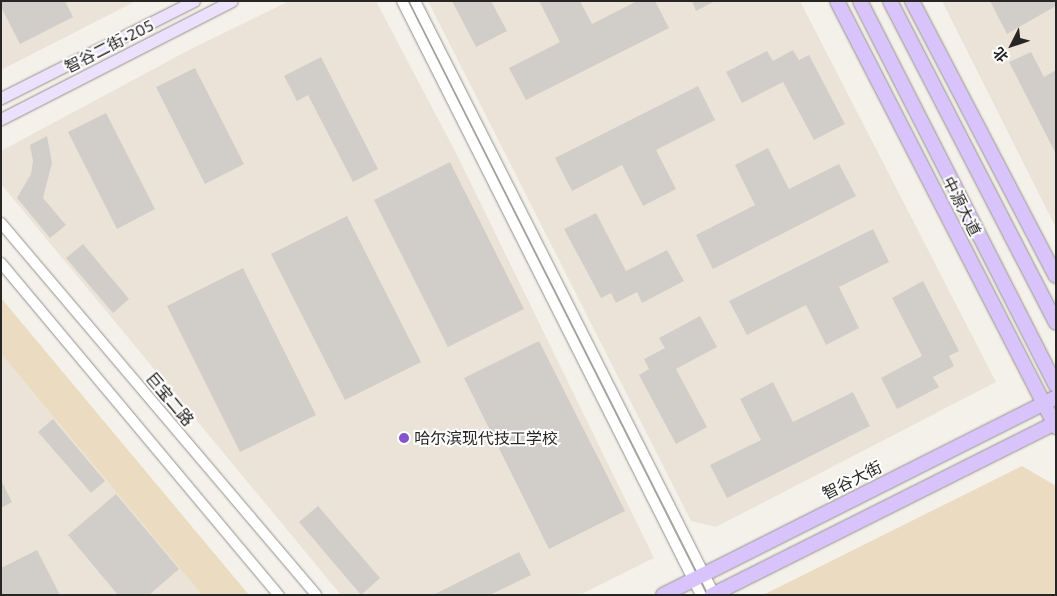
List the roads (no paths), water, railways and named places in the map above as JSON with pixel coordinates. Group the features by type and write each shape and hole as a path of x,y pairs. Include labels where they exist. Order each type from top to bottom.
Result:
{"main road":[{"name":"智谷二街•205","path":"1,98 194,1"},
{"name":"智谷二街•205","path":"1,119 232,1"},
{"name":"中源大道","path":"836,1 1050,400 1055,425"},
{"name":"中源大道","path":"860,1 1056,385"},
{"name":"中源大道","path":"890,1 1056,323"},
{"path":"912,1 1056,276"},
{"name":"智谷大街","path":"663,595 1050,400"},
{"path":"709,594 1055,425"}],"street":[{"path":"402,1 698,577 709,594"},
{"path":"415,1 698,577"},
{"name":"巨宝二路","path":"1,223 316,595"},
{"path":"1,263 279,595"}],"place":[{"name":"哈尔滨现代技工学校","path":"404,438"}]}
